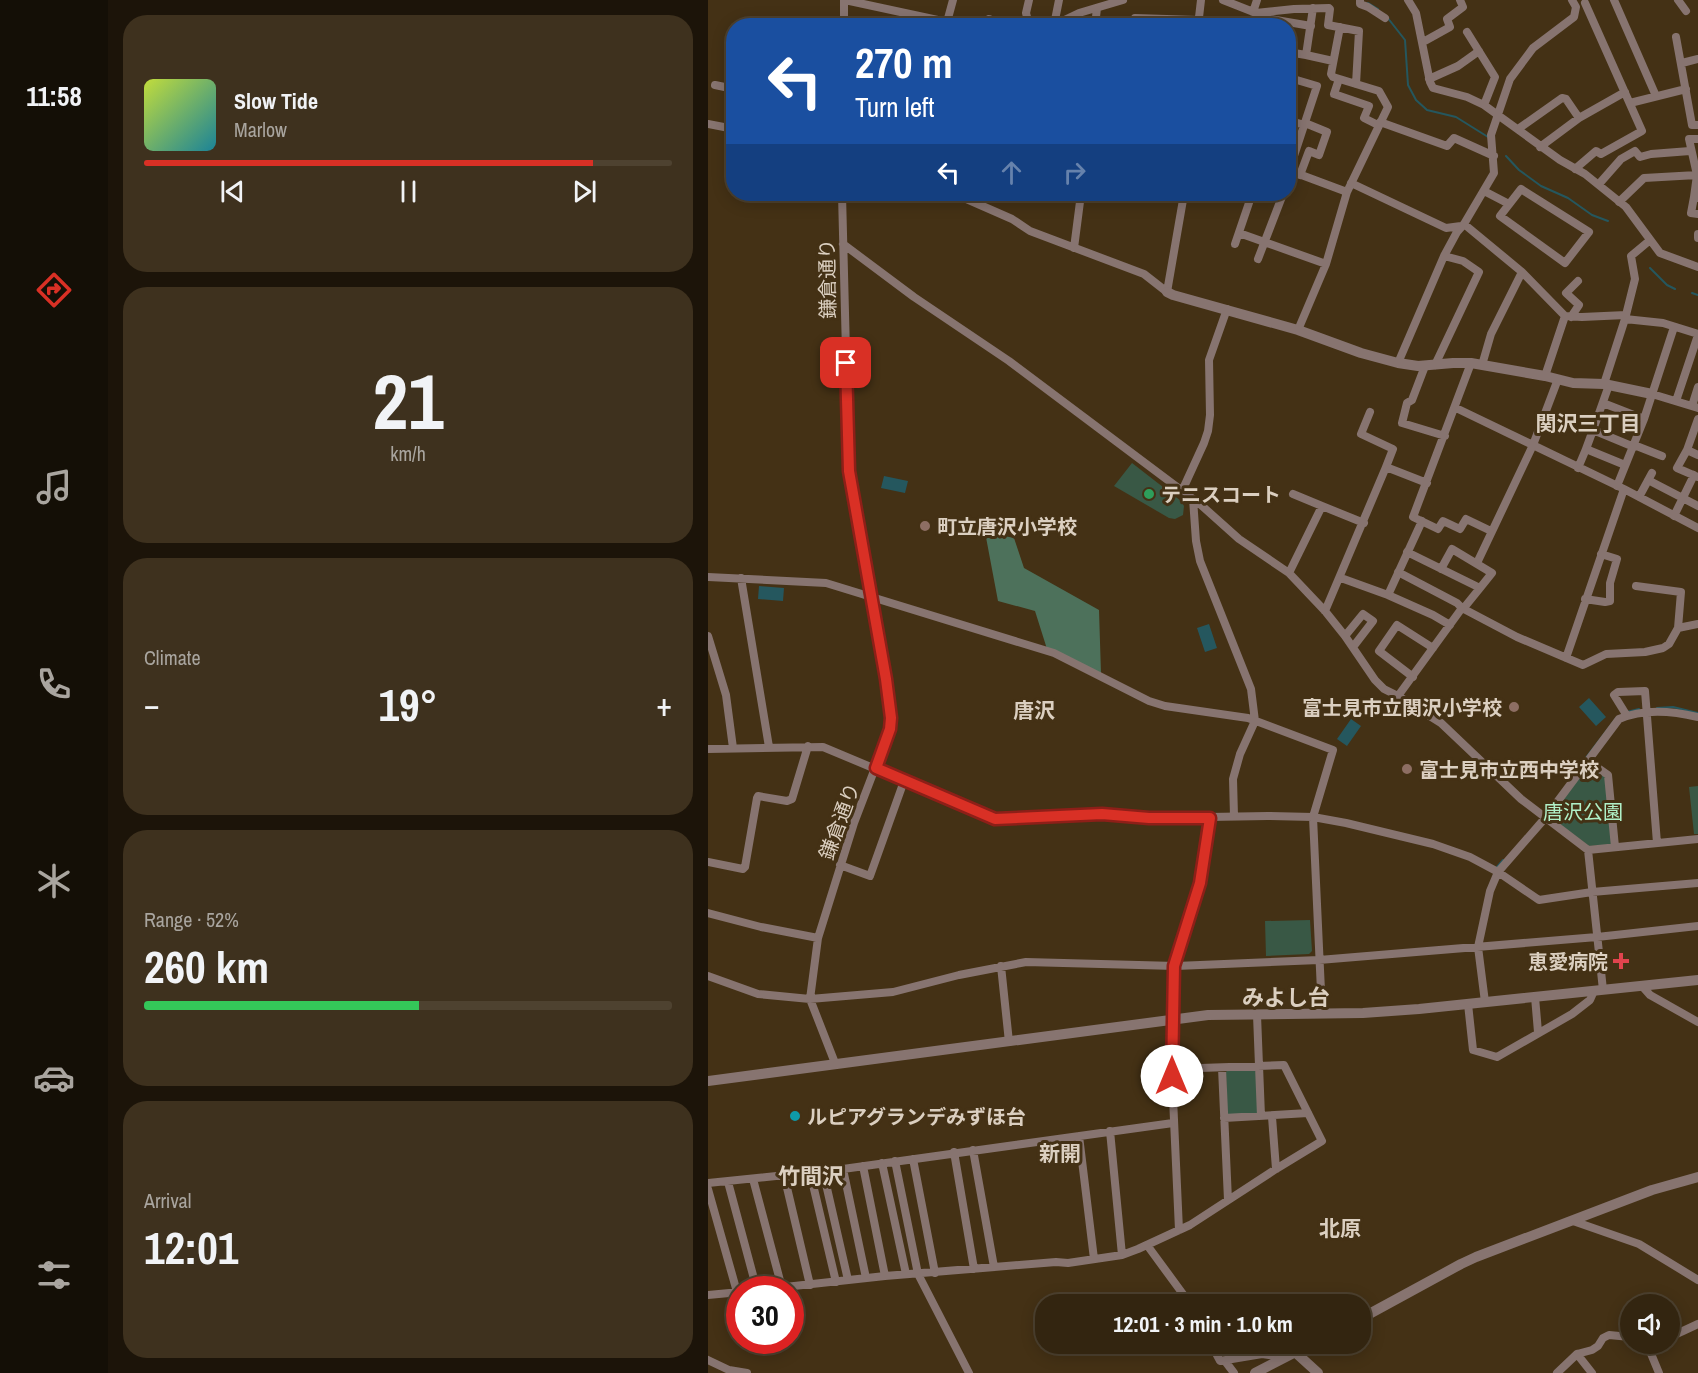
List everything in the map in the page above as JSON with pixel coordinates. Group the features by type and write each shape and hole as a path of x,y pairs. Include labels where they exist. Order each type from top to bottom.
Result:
{"street":[{"path":"844,18 844,0 928,18"},
{"path":"948,18 953,0"},
{"path":"1026,18 1029,0"},
{"path":"1055,18 1059,0"},
{"path":"1066,18 1123,0"},
{"path":"1199,18 1201,0"},
{"path":"1223,0 1270,18 1313,8 1329,8 1328,25 1359,31 1356,84"},
{"path":"1252,12 1257,0"},
{"path":"1408,0 1416,14 1429,79 1433,88 1467,96 1484,105 1540,147 1599,184 1629,212 1655,249 1665,256 1698,267"},
{"path":"1423,42 1450,27 1447,19 1464,7 1460,0"},
{"path":"1398,363 1444,256 1494,173 1491,135 1514,71 1533,48 1572,19 1574,4 1594,0"},
{"path":"1614,0 1656,96"},
{"path":"1678,0 1686,11"},
{"path":"1360,1 1359,4 1384,18"},
{"path":"1575,169 1596,151 1601,154 1642,131 1585,3"},
{"path":"1096,18 1097,8"},
{"path":"1306,55 1313,8"},
{"path":"1296,23 1311,26"},
{"path":"1298,330 1326,264 1347,192 1388,107 1379,91 1331,74 1340,27"},
{"path":"1467,32 1495,77 1484,105"},
{"path":"1676,37 1692,125 1698,125"},
{"path":"1429,79 1458,66 1479,51"},
{"path":"1296,53 1333,61"},
{"path":"1682,63 1698,59"},
{"path":"1340,79 1334,94 1369,106 1364,118 1447,146 1454,138 1494,156"},
{"path":"1296,80 1317,86 1296,150"},
{"path":"715,85 726,87"},
{"path":"1630,103 1686,89"},
{"path":"1540,147 1579,118 1624,92"},
{"path":"1518,129 1562,98 1566,99 1579,118"},
{"path":"1296,122 1327,132 1319,154 1309,151 1300,175"},
{"path":"708,124 726,127"},
{"path":"1698,139 1689,139 1697,175 1696,198 1691,213 1698,214"},
{"path":"1599,184 1621,159 1635,151 1640,157 1690,151"},
{"path":"1296,174 1347,192"},
{"path":"1619,202 1644,178 1697,175"},
{"path":"1351,183 1446,228 1463,225 1522,272 1568,316 1626,317 1698,334 1676,402"},
{"path":"1521,189 1589,232 1565,263 1500,216 1509,204 1521,189"},
{"path":"1484,191 1509,204"},
{"name":"鎌倉通り","path":"835,1063 810,999 818,938 840,865 890,729 891,718 849,471 842,201"},
{"path":"971,201 1012,219 1030,231 1144,274 1167,292 1298,330 1361,353 1398,363 1477,364 1573,383 1607,385 1652,394 1695,407 1698,387"},
{"path":"1074,248 1080,201"},
{"path":"1167,292 1183,201"},
{"path":"1235,244 1250,201"},
{"path":"1258,259 1280,201"},
{"path":"1239,233 1326,264"},
{"path":"1578,468 1603,403 1626,317 1635,279 1631,256 1649,241"},
{"path":"843,244 914,297 1001,355 1193,499 1239,538 1289,573 1326,611 1379,685 1441,723 1521,799 1588,850 1698,839"},
{"path":"1444,256 1463,261 1479,272 1412,400 1407,403 1402,423 1444,436"},
{"path":"1491,531 1466,519 1460,529 1443,521 1438,529 1413,517 1456,408 1522,272"},
{"path":"1545,376 1568,316 1579,305 1566,293 1578,281"},
{"path":"1182,491 1208,431 1209,360 1227,309"},
{"path":"1566,658 1601,554 1621,487 1625,465 1644,419 1674,327"},
{"path":"1477,563 1533,445 1558,379"},
{"path":"1603,403 1644,419"},
{"path":"1456,408 1621,487 1698,528"},
{"path":"1326,611 1393,449 1361,434 1370,412"},
{"path":"1674,516 1696,476 1677,468 1687,450 1698,419"},
{"path":"1593,430 1662,456"},
{"path":"1586,449 1625,465"},
{"path":"1687,450 1698,455"},
{"path":"1386,466 1427,483"},
{"path":"1640,497 1650,477 1698,506"},
{"path":"1293,494 1364,523"},
{"path":"1193,499 1200,561 1251,689 1255,721 1240,754 1233,779 1234,816"},
{"path":"1289,573 1322,506"},
{"path":"1388,595 1422,521"},
{"path":"1398,696 1462,609 1492,573 1452,549 1441,569"},
{"path":"1407,552 1480,588"},
{"path":"1585,599 1610,601 1610,584 1617,559 1601,554"},
{"path":"1398,572 1516,637 1583,665 1606,654 1645,652 1663,648 1669,644 1678,628 1681,592 1636,586"},
{"path":"708,577 826,583 1054,653 1149,701 1165,706 1225,714 1255,721 1333,750 1313,817 1322,1013"},
{"path":"741,578 769,747"},
{"path":"1341,578 1388,595 1450,625"},
{"path":"1345,636 1364,614 1373,621 1353,647"},
{"path":"1678,628 1698,624"},
{"path":"1413,677 1379,651 1397,625 1433,648"},
{"path":"708,636 726,695 733,748"},
{"path":"1626,713 1614,695 1645,691 1658,843"},
{"path":"1485,1002 1478,947 1490,891 1498,872 1546,817 1619,719 1626,713 1647,710 1673,711 1698,717"},
{"path":"708,862 743,869 746,867 758,796 787,801 792,799 808,746"},
{"path":"708,749 823,747 995,819 1102,814 1149,818 1313,817 1432,844 1470,857 1498,872 1539,900 1592,892 1698,883"},
{"path":"1588,761 1608,775 1615,847"},
{"path":"840,865 870,876 904,781"},
{"path":"1179,1230 1173,1123 1174,966 1200,883 1210,818"},
{"path":"1468,1004 1473,1050 1497,1057 1572,1014 1599,991 1597,937 1588,850"},
{"path":"708,913 760,927 818,938"},
{"path":"708,976 759,994 810,999 893,992 1026,962 1174,966 1319,960 1597,937 1698,926"},
{"path":"1001,966 1009,1042"},
{"path":"708,1081 1208,1016 1363,1013 1698,980"},
{"path":"1642,986 1655,999 1698,1022"},
{"path":"1534,997 1538,1032"},
{"path":"1257,1015 1261,1116"},
{"path":"804,1285 906,1274 1068,1263 1122,1255 1190,1225 1322,1141 1284,1065 1172,1069"},
{"path":"1222,1068 1228,1200"},
{"path":"1224,1118 1272,1117 1308,1113"},
{"path":"1272,1117 1276,1169"},
{"path":"708,1183 843,1169 1173,1123"},
{"path":"1110,1131 1122,1255"},
{"path":"1079,1136 1094,1258"},
{"path":"973,1150 994,1268"},
{"path":"954,1152 974,1269"},
{"path":"913,1159 935,1273"},
{"path":"895,1161 918,1274 969,1373"},
{"path":"882,1163 906,1274"},
{"path":"863,1166 885,1276"},
{"path":"843,1169 866,1278"},
{"path":"823,1171 848,1280"},
{"path":"810,1172 836,1282"},
{"path":"784,1175 810,1284"},
{"path":"1371,1313 1461,1264 1652,1190 1698,1177"},
{"path":"753,1179 779,1276"},
{"path":"728,1182 753,1276"},
{"path":"708,1189 733,1276"},
{"path":"1572,1221 1639,1244 1698,1280"},
{"path":"1147,1245 1183,1294"},
{"path":"708,1295 726,1293"},
{"path":"1680,1332 1698,1324"},
{"path":"1557,1373 1577,1354 1598,1346 1602,1338 1609,1335 1620,1336"},
{"path":"1216,1354 1218,1359 1225,1361 1262,1354"},
{"path":"1255,1373 1290,1354 1317,1373"},
{"path":"1577,1354 1592,1373"},
{"path":"1651,1354 1659,1373"},
{"path":"708,1360 729,1370 747,1373"},
{"path":"1225,1361 1234,1373"}],"green space":[{"name":"テニスコート","path":"1132,463 1181,501 1184,506 1183,515 1175,519 1169,518 1114,486"},
{"path":"985,532 1014,538 1024,568 1099,610 1101,674 1047,649 1035,611 998,601"},
{"name":"唐沢公園","path":"1588,764 1605,777 1613,843 1611,845 1589,846 1550,817"},
{"path":"1698,786 1698,834 1694,834 1689,787"},
{"path":"1310,920 1312,951 1309,954 1266,956 1265,921"},
{"path":"1253,1069 1256,1072 1258,1112 1229,1116 1226,1072"}],"water":[{"path":"884,476 908,481 905,493 881,488"},
{"path":"759,586 784,588 783,601 758,599"},
{"path":"1209,624 1217,648 1205,652 1197,628"},
{"path":"1589,698 1606,717 1596,726 1579,707"},
{"path":"1351,719 1361,726 1347,746 1337,739"}],"waterway":[{"path":"1368,3 1378,9"},
{"path":"1387,17 1405,40 1408,85 1416,100 1427,110 1456,117 1488,137"},
{"path":"1506,156 1519,170 1541,186 1568,198 1592,215 1608,221"},
{"path":"1650,268 1667,285 1675,289"},
{"path":"1692,293 1698,295"},
{"path":"1657,708 1673,707 1698,713"},
{"path":"1627,712 1639,709"},
{"path":"1579,767 1617,717"},
{"path":"1497,867 1503,860"}],"place":[{"name":"テニスコート","path":"1149,494"},
{"name":"町立唐沢小学校","path":"925,526"},
{"name":"富士見市立関沢小学校","path":"1514,707"},
{"name":"富士見市立西中学校","path":"1407,769"},
{"name":"恵愛病院","path":"1621,961"},
{"name":"ルピアグランデみずほ台","path":"795,1116"}],"district":[{"name":"関沢三丁目","path":"1588,423"},
{"name":"唐沢","path":"1034,710"},
{"name":"みよし台","path":"1286,997"},
{"name":"新開","path":"1060,1153"},
{"name":"竹間沢","path":"811,1176"},
{"name":"北原","path":"1340,1228"}],"route":[{"path":"846,363 849,471 891,718 890,729 876,768 995,819 1102,814 1149,818 1210,818 1200,883 1174,966 1171,1031 1172,1076"}]}
